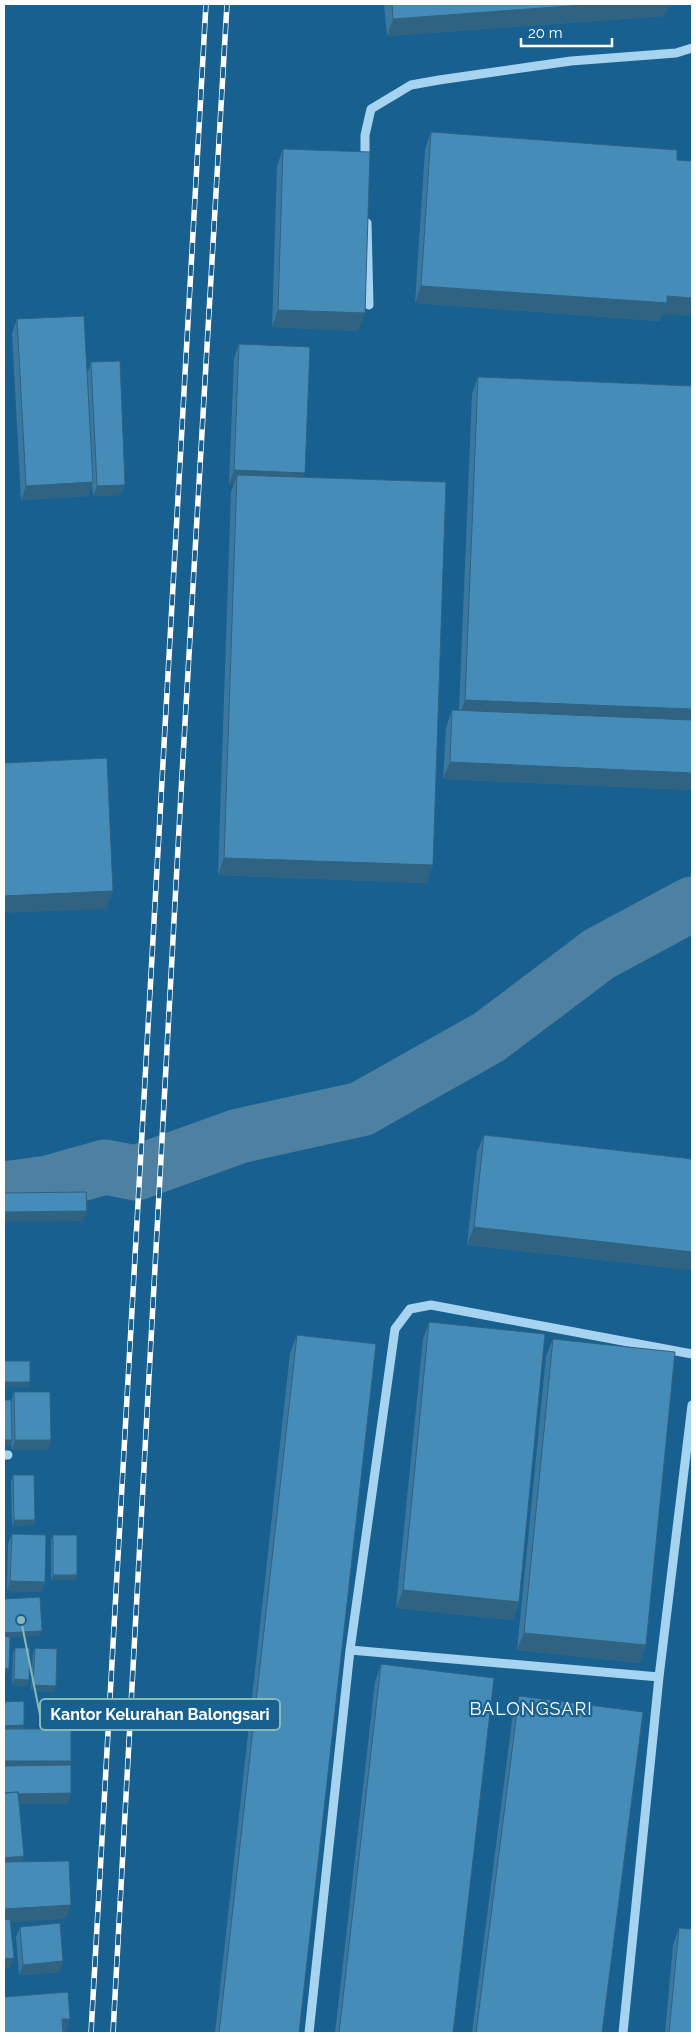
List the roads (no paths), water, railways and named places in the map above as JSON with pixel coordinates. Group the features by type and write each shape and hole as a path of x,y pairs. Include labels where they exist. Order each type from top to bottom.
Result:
{"lane":[{"path":"366,175 364,135 371,109 412,85 571,61 676,53 692,48"},
{"path":"367,215 369,305"},
{"path":"309,2033 350,1650 395,1329 410,1309 431,1305 692,1354"},
{"path":"624,2033 659,1677 692,1405"},
{"path":"350,1650 659,1677"}],"waterway":[{"path":"4,1189 48,1183 105,1167 136,1173 239,1136 361,1109 489,1037 599,954 692,904"}],"railway":[{"path":"91,2033 206,4"},
{"path":"113,2033 182,775 227,4"}],"place":[{"name":"Kantor Kelurahan Balongsari","path":"21,1620"}],"district":[{"name":"BALONGSARI","path":"531,1708"}]}
